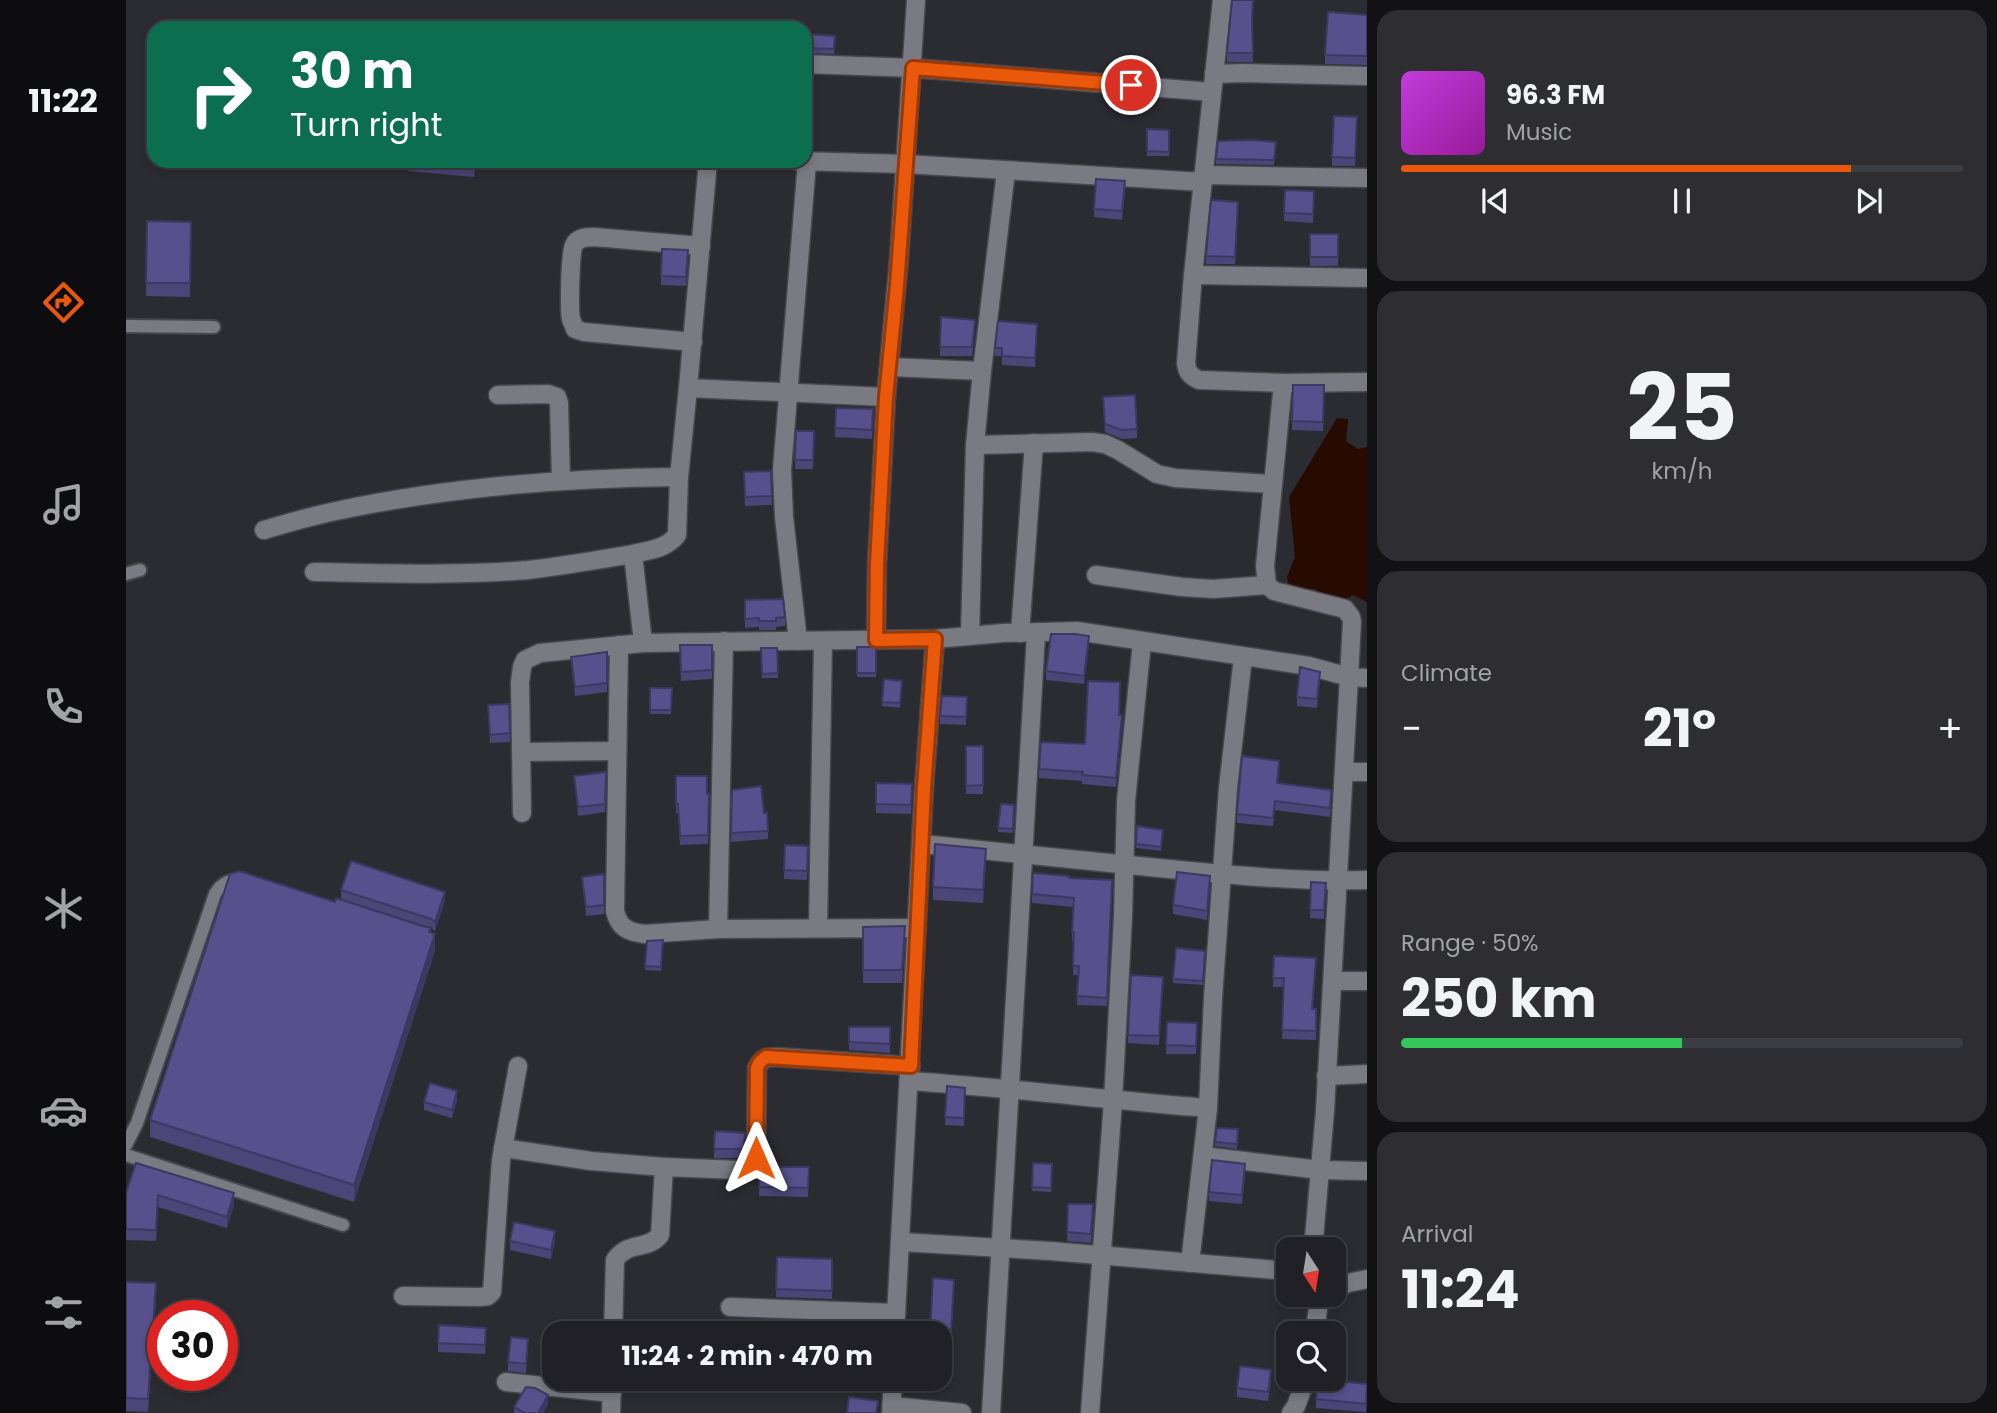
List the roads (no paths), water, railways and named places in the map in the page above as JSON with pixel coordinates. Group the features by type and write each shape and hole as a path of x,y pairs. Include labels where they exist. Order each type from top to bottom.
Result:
{"street":[{"path":"876,640 877,564 886,397 913,68 916,0"},
{"path":"1222,0 1193,275 1187,370 1199,380 1367,382"},
{"path":"812,64 1213,83 1242,72 1367,76"},
{"path":"812,161 1203,178 1367,178"},
{"path":"314,572 434,573 525,570 634,554 662,548 671,542 677,535 679,477 707,168"},
{"path":"798,641 782,492 803,168"},
{"path":"970,636 975,445 1006,171"},
{"path":"693,342 575,329 570,310 572,257 576,242 594,237 701,246"},
{"path":"1193,275 1367,278"},
{"path":"890,367 982,371"},
{"path":"1266,585 1265,566 1283,383"},
{"path":"688,388 886,397"},
{"path":"498,395 548,394 557,397 561,481"},
{"path":"975,445 1075,441 1105,444 1157,474 1175,478 1273,484"},
{"path":"990,1413 1002,1248 1022,855 1034,443"},
{"path":"264,530 335,511 494,486 679,477"},
{"path":"634,554 643,643"},
{"path":"1096,575 1213,589 1266,585 1274,591 1345,609 1351,617 1358,678 1344,772 1333,981 1314,1237"},
{"path":"522,813 520,682 525,660 540,653 643,643 935,639 1077,631 1309,666 1358,678"},
{"path":"896,1321 935,639"},
{"path":"718,929 724,641"},
{"path":"818,928 823,641"},
{"path":"1090,1413 1113,1101 1126,801 1142,642"},
{"path":"619,645 615,911 623,928 633,933 645,934 718,929 917,928"},
{"path":"1191,1263 1208,1108 1213,998 1231,756 1242,657"},
{"path":"521,752 617,751"},
{"path":"1344,772 1367,772"},
{"path":"922,844 1223,874 1338,881 1367,880"},
{"path":"1333,981 1367,981"},
{"path":"503,1148 591,1161 664,1167 748,1169 754,1166 756,1158 757,1068 766,1057 1113,1101 1208,1108"},
{"path":"403,1296 480,1297 488,1296 492,1292 503,1148 518,1066"},
{"path":"1326,1076 1367,1074"},
{"path":"1203,1156 1320,1170 1367,1171"},
{"path":"613,1321 615,1260 627,1248 647,1244 660,1235 664,1167"},
{"path":"902,1242 1276,1270"},
{"path":"1346,1284 1367,1279"},
{"path":"730,1307 896,1313"},
{"path":"506,1382 542,1383"},
{"path":"611,1413 612,1391"},
{"path":"893,1391 892,1409 961,1413"},
{"path":"1291,1413 1302,1391"}],"lane":[{"path":"126,326 214,327"},
{"path":"126,573 140,570"},
{"path":"126,1145 137,1123 215,894 220,885 230,880 253,880"},
{"path":"126,1155 343,1226"}]}
